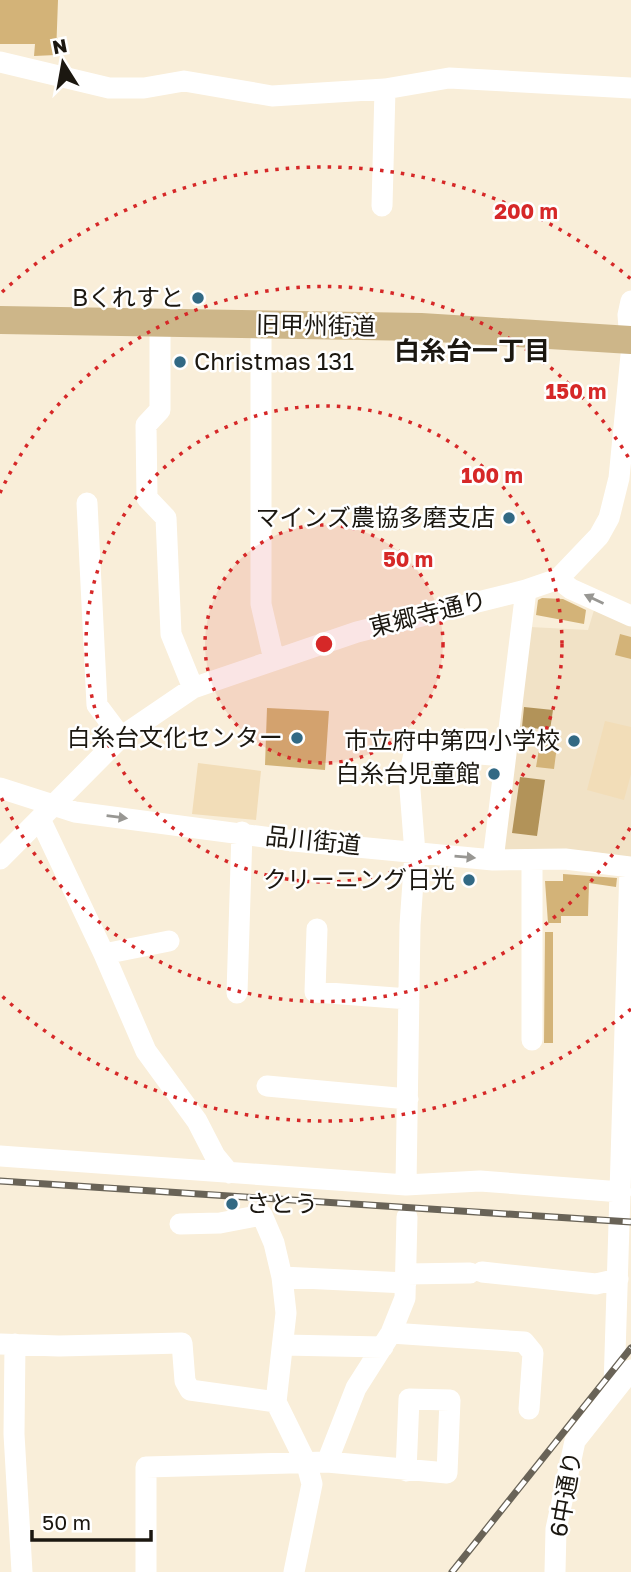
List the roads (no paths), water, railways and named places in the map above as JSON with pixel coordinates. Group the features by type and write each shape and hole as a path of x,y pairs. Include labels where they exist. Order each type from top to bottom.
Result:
{"main road":[{"name":"旧甲州街道","path":"0,320 421,327 631,340"}],"street":[{"path":"0,62 109,88 144,88 184,82 272,96 385,89 449,78 631,88"},
{"path":"382,206 385,89"},
{"name":"東郷寺通り","path":"0,859 121,737 192,688 357,632 526,590 558,579 584,554 609,518 619,478 631,354 628,315 631,301"},
{"path":"160,322 160,410 146,425 147,498 166,518 171,634 192,688"},
{"path":"261,325 261,604 274,660"},
{"path":"87,503 97,705 121,737"},
{"path":"558,579 571,589 631,616"},
{"path":"493,860 526,590"},
{"path":"406,1185 415,853 410,777 415,749 505,756"},
{"name":"品川街道","path":"0,788 32,796 45,812 75,812 415,853 493,860 565,859 631,867"},
{"path":"45,812 146,1051 197,1121 215,1156 229,1173"},
{"path":"237,993 242,832"},
{"path":"532,861 532,1040"},
{"path":"614,1387 631,867"},
{"path":"317,929 315,992 409,999"},
{"path":"104,954 169,941"},
{"path":"267,1086 408,1099"},
{"path":"0,1156 406,1185 480,1181 621,1192"},
{"path":"180,1224 220,1223 261,1215 274,1243 282,1277 286,1313 276,1402 317,1463"},
{"path":"294,1572 317,1463 356,1388 387,1340 405,1298 407,1217"},
{"path":"282,1277 406,1278 477,1272 596,1284 618,1279"},
{"path":"282,1345 387,1340 524,1342 533,1353 529,1409"},
{"path":"22,1572 8,1344 59,1346 182,1343 185,1381 190,1390 276,1402"},
{"name":"6中通り","path":"555,1572 556,1529 575,1441 614,1387 631,1370"},
{"path":"566,1572 580,1462 575,1441"},
{"path":"146,1572 146,1467 317,1463 406,1471"}],"railway":[{"path":"0,1181 631,1222"},
{"path":"452,1572 631,1348"}],"place":[{"name":"Bくれすと","path":"198,298"},
{"name":"Christmas 131","path":"180,362"},
{"name":"マインズ農協多磨支店","path":"509,518"},
{"name":"白糸台文化センター","path":"297,738"},
{"name":"市立府中第四小学校","path":"574,741"},
{"name":"白糸台児童館","path":"494,774"},
{"name":"クリーニング日光","path":"469,880"},
{"name":"さとう","path":"232,1204"}],"district":[{"name":"白糸台一丁目","path":"472,351"}]}
